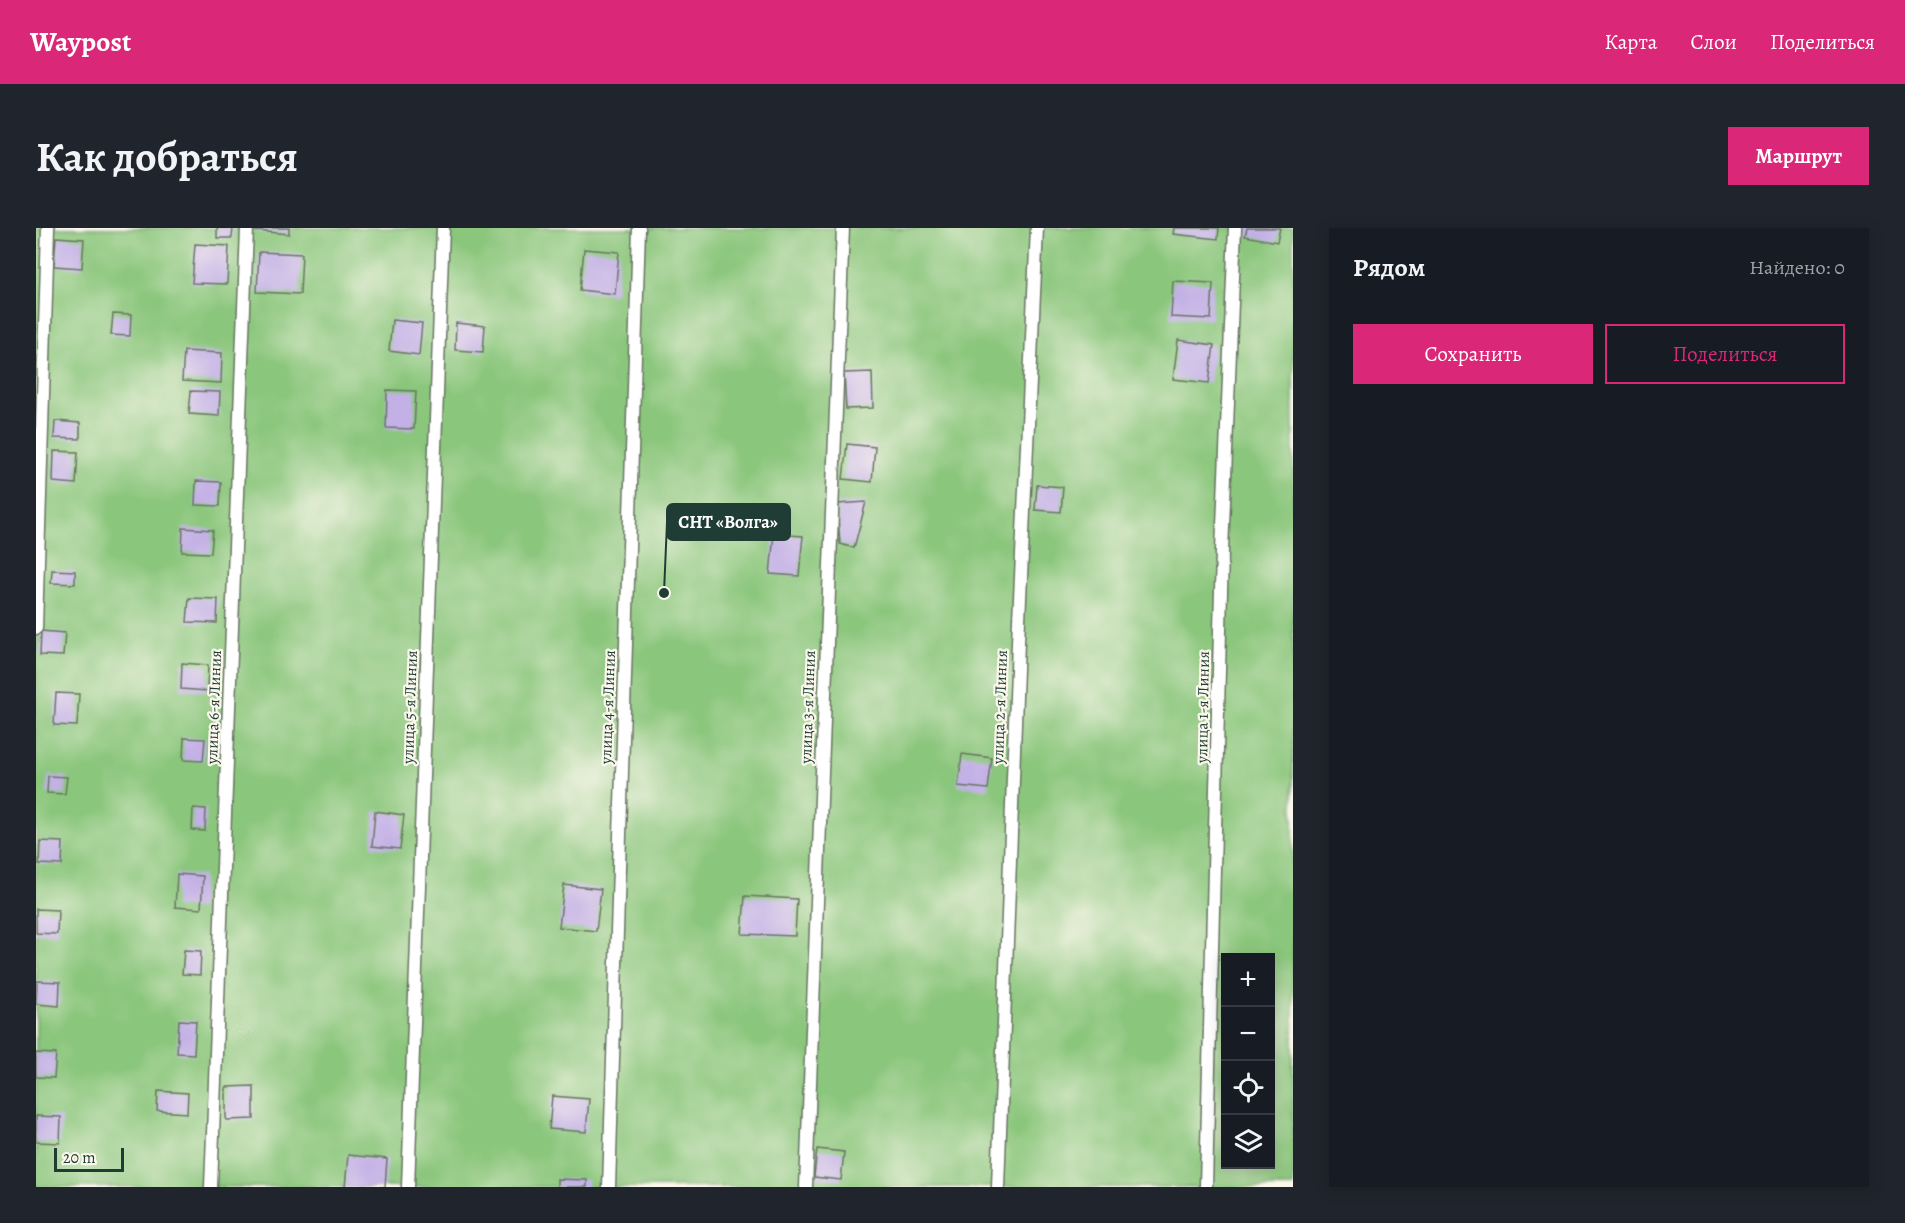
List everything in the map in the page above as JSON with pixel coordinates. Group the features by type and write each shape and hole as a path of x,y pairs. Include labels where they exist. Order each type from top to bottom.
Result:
{"lane":[{"path":"36,628 48,228"},
{"name":"улица 6-я Линия","path":"211,1187 247,228"},
{"name":"улица 5-я Линия","path":"408,1187 443,228"},
{"name":"улица 4-я Линия","path":"609,1187 639,228"},
{"name":"улица 3-я Линия","path":"806,1187 843,228"},
{"name":"улица 2-я Линия","path":"998,1187 1036,228"},
{"name":"улица 1-я Линия","path":"1206,1187 1222,551 1235,228"}],"green space":[{"path":"36,228 1293,228 1293,1187 36,1187"}],"building":[{"path":"217,228 233,228 232,238 217,238"},
{"path":"257,228 289,228 289,234 256,231"},
{"path":"1174,228 1219,228 1218,239 1173,234"},
{"path":"1247,228 1280,228 1277,242 1245,236"},
{"path":"56,237 84,239 82,268 54,266"},
{"path":"195,244 229,246 227,284 192,283"},
{"path":"584,249 619,252 615,294 580,290"},
{"path":"259,252 302,254 300,294 257,292"},
{"path":"1173,281 1213,283 1211,319 1171,317"},
{"path":"113,314 131,315 130,336 111,335"},
{"path":"392,320 422,323 419,355 389,351"},
{"path":"456,323 485,326 483,352 455,350"},
{"path":"1178,340 1214,345 1209,383 1173,379"},
{"path":"184,351 222,353 221,383 182,381"},
{"path":"872,372 873,408 846,409 844,373"},
{"path":"387,390 416,391 414,429 386,428"},
{"path":"191,391 220,392 219,416 189,414"},
{"path":"55,421 80,423 80,439 54,438"},
{"path":"847,444 875,447 872,482 843,479"},
{"path":"54,451 78,452 76,484 53,482"},
{"path":"196,481 221,482 220,506 195,505"},
{"path":"1037,485 1063,487 1061,512 1035,510"},
{"path":"866,502 854,548 840,544 837,504"},
{"path":"183,528 213,530 211,553 182,552"},
{"path":"774,534 803,536 799,576 770,574"},
{"path":"52,570 75,571 75,584 51,583"},
{"path":"189,598 218,599 217,623 187,622"},
{"path":"41,631 65,633 63,656 40,655"},
{"path":"182,663 208,665 207,691 181,689"},
{"path":"56,693 79,694 77,726 54,725"},
{"path":"184,738 205,739 203,761 183,760"},
{"path":"962,754 992,758 988,789 958,786"},
{"path":"48,776 67,777 65,794 47,793"},
{"path":"193,808 206,809 205,831 192,830"},
{"path":"375,811 404,815 400,849 372,846"},
{"path":"40,841 63,842 62,865 39,864"},
{"path":"177,874 203,876 201,909 175,907"},
{"path":"564,885 601,889 596,931 559,927"},
{"path":"745,896 797,899 795,936 742,934"},
{"path":"36,909 58,910 57,934 36,933"},
{"path":"184,950 201,951 200,975 182,974"},
{"path":"37,981 60,982 59,1006 36,1004"},
{"path":"179,1020 196,1021 194,1054 177,1053"},
{"path":"36,1053 56,1054 54,1078 36,1077"},
{"path":"254,1086 254,1119 226,1120 226,1087"},
{"path":"158,1091 188,1093 187,1113 157,1111"},
{"path":"552,1096 589,1099 586,1132 549,1129"},
{"path":"36,1116 61,1117 60,1143 36,1142"},
{"path":"817,1149 844,1152 841,1180 814,1177"},
{"path":"348,1155 387,1159 385,1187 345,1187"},
{"path":"557,1179 587,1180 587,1187 557,1187"}],"place":[{"name":"СНТ «Волга»","path":"664,593"}]}
